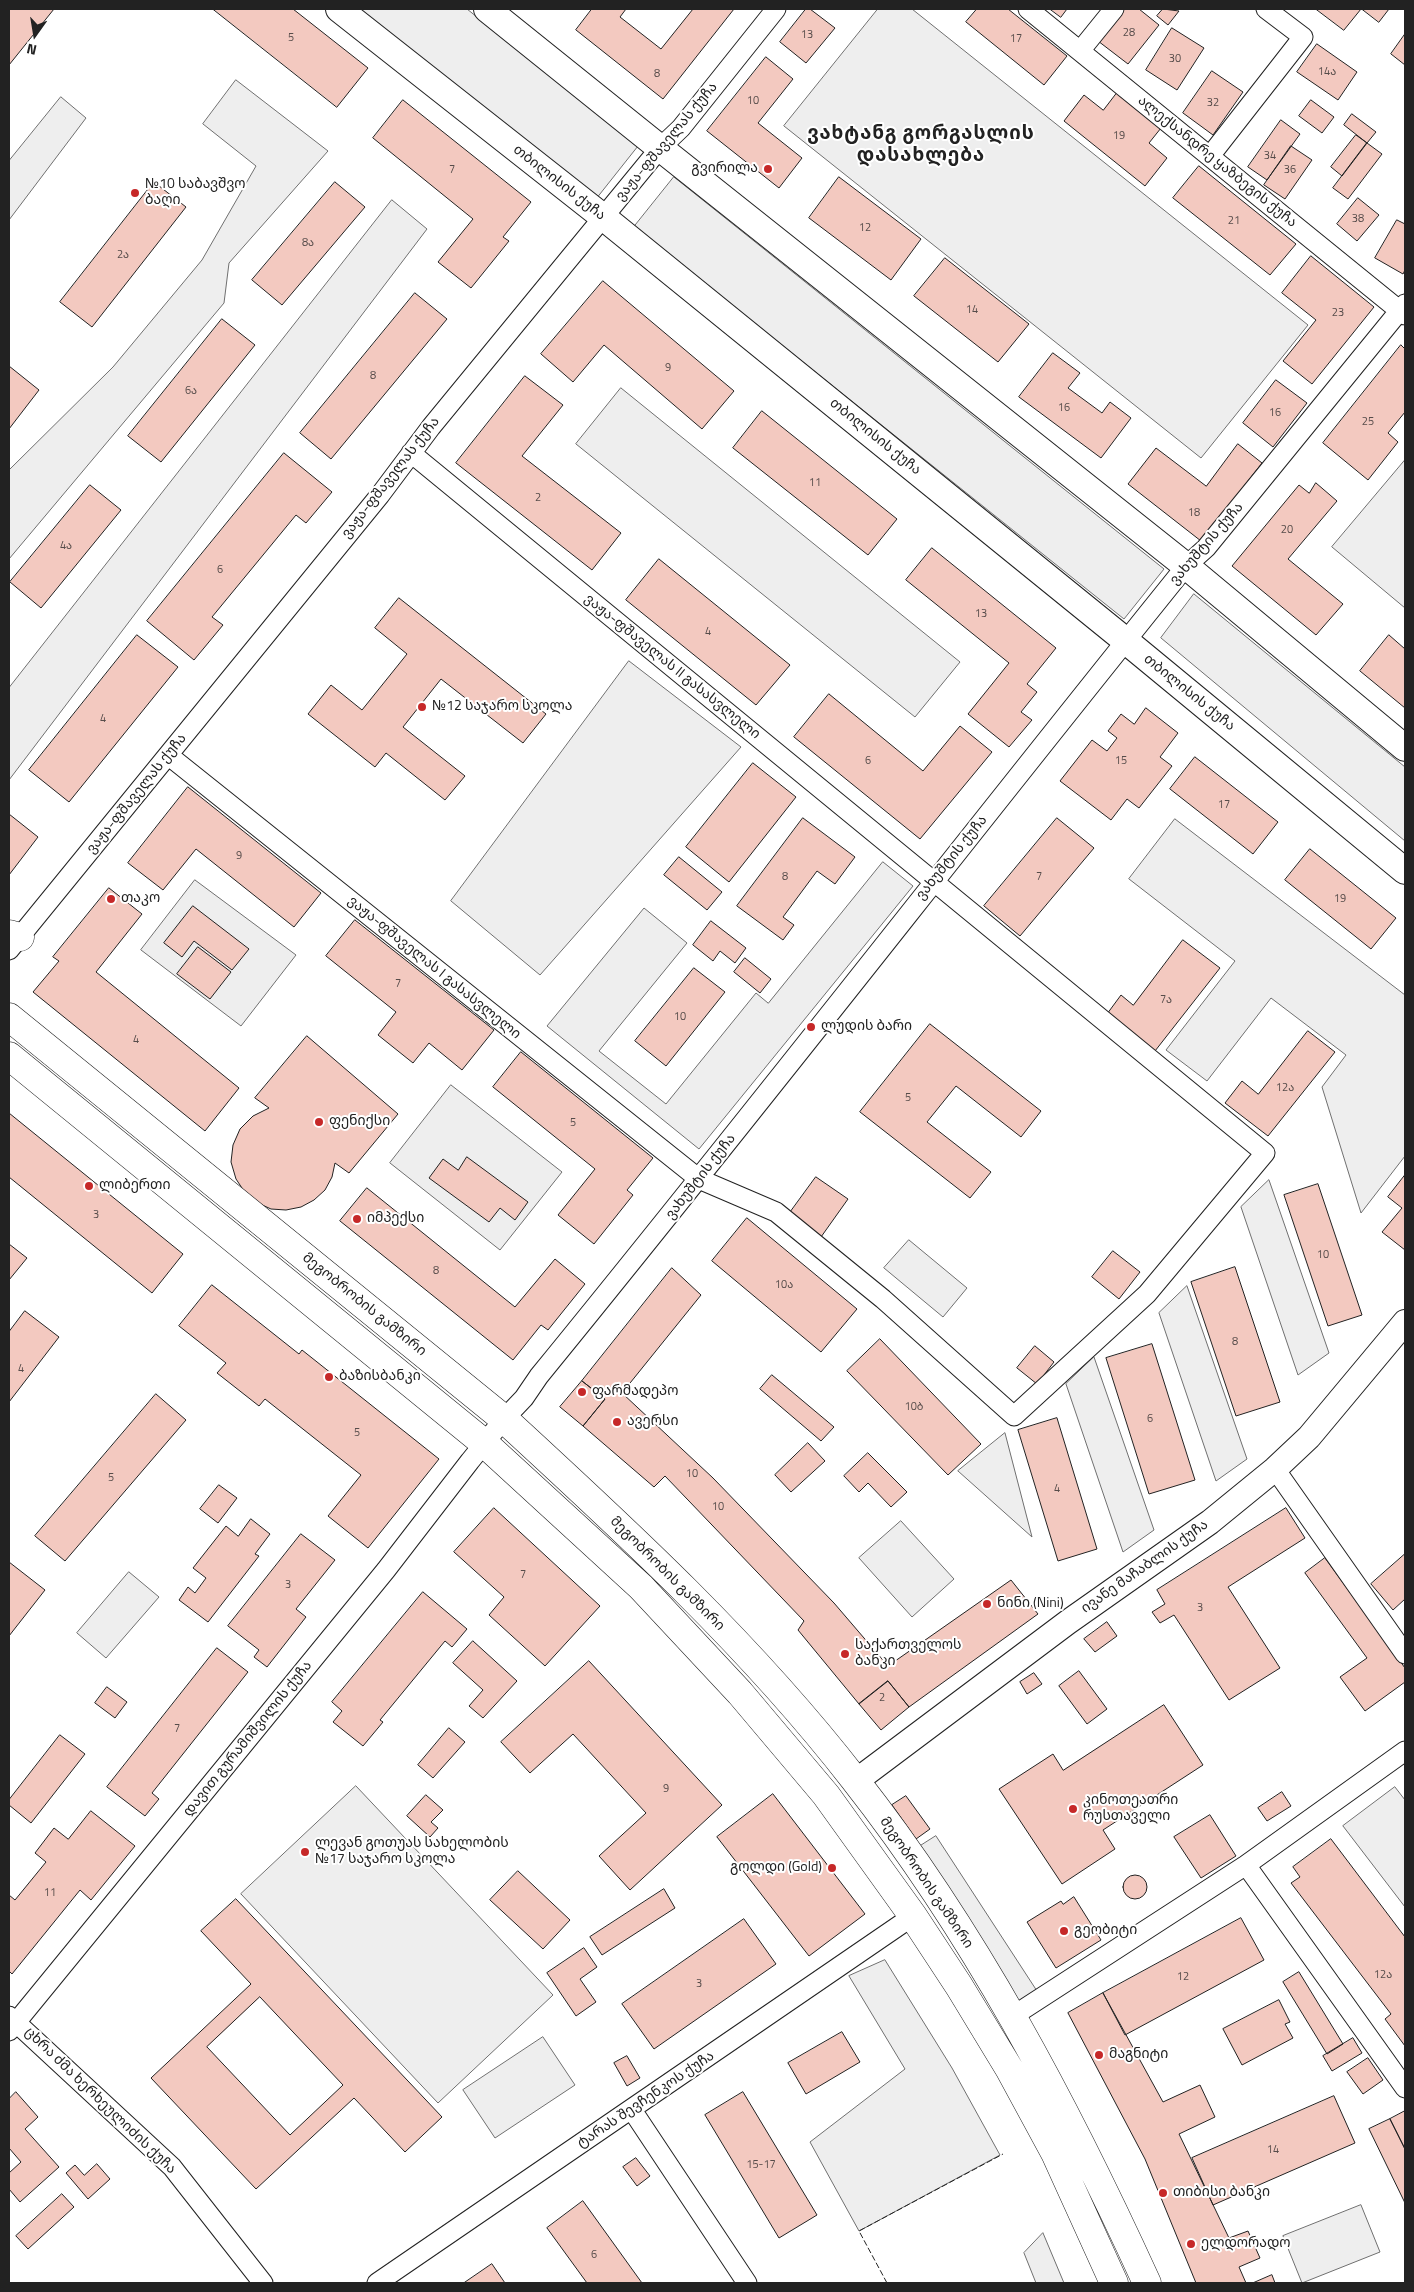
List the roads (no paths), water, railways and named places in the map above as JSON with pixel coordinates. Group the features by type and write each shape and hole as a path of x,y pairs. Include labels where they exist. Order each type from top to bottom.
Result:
{"main road":[{"name":"თბილისის ქუჩა","path":"339,9 603,217 1126,641 1405,871"},
{"path":"487,9 1186,566 1405,748"},
{"name":"მეგობრობის გამზირი","path":"9,1017 504,1418 552,1461 679,1583 784,1695 856,1781 936,1892 1014,2016 1072,2126 1147,2283"},
{"name":"მეგობრობის გამზირი","path":"9,1056 484,1443 641,1587 740,1693 826,1795 913,1916 964,1994 1056,2153 1114,2283"}],"street":[{"name":"ვაჟა-ფშაველას ქუჩა","path":"12,940 168,755 603,217 660,148 681,128 776,9"},
{"name":"ალექსანდრე ყაზბეგის ქუჩა","path":"1028,9 1403,309"},
{"path":"1080,51 1114,9"},
{"path":"1210,156 1303,37 1266,9"},
{"name":"ვახუშტის ქუჩა","path":"484,1443 504,1418 524,1398 539,1376 699,1180 934,880 1186,566 1206,548 1403,309"},
{"name":"ვაჟა-ფშაველას II გასასვლელი","path":"411,453 1265,1153 1146,1294 1014,1416 883,1299 776,1212 699,1180"},
{"name":"ვაჟა-ფშაველას I გასასვლელი","path":"168,755 699,1180"},
{"name":"ივანე მაჩაბლის ქუჩა","path":"856,1781 1068,1622 1210,1522 1275,1469 1309,1437 1405,1322"},
{"name":"დავით გურამიშვილის ქუჩა","path":"11,2023 386,1570 484,1443"},
{"path":"1275,1469 1405,1654"},
{"path":"1014,2016 1246,1865 1405,1751"},
{"path":"1246,1865 1405,2088"},
{"name":"ტარას შევჩენკოს ქუჩა","path":"377,2283 913,1916"},
{"name":"ცხრა ძმა ხერხეულიძის ქუჩა","path":"11,2023 172,2167 262,2283"},
{"path":"632,2110 747,2283"}],"place":[{"name":"გვირილა","path":"768,169"},
{"name":"№10 საბავშვო ბაღი","path":"135,193"},
{"name":"№12 საჯარო სკოლა","path":"422,707"},
{"name":"თაკო","path":"111,899"},
{"name":"ლუდის ბარი","path":"811,1027"},
{"name":"ფენიქსი","path":"319,1122"},
{"name":"ლიბერთი","path":"89,1186"},
{"name":"იმპექსი","path":"357,1219"},
{"name":"ბაზისბანკი","path":"329,1377"},
{"name":"ფარმადეპო","path":"582,1392"},
{"name":"ავერსი","path":"617,1422"},
{"name":"ნინი (Nini)","path":"987,1604"},
{"name":"საქართველოს ბანკი","path":"845,1654"},
{"name":"კინოთეათრი რუსთაველი","path":"1073,1809"},
{"name":"ლევან გოთუას სახელობის №17 საჯარო სკოლა","path":"305,1852"},
{"name":"გოლდი (Gold)","path":"832,1868"},
{"name":"გეობიტი","path":"1064,1931"},
{"name":"მაგნიტი","path":"1099,2055"},
{"name":"თიბისი ბანკი","path":"1163,2193"},
{"name":"ელდორადო","path":"1191,2244"}],"district":[{"name":"ვახტანგ გორგასლის დასახლება","path":"921,145"}]}
